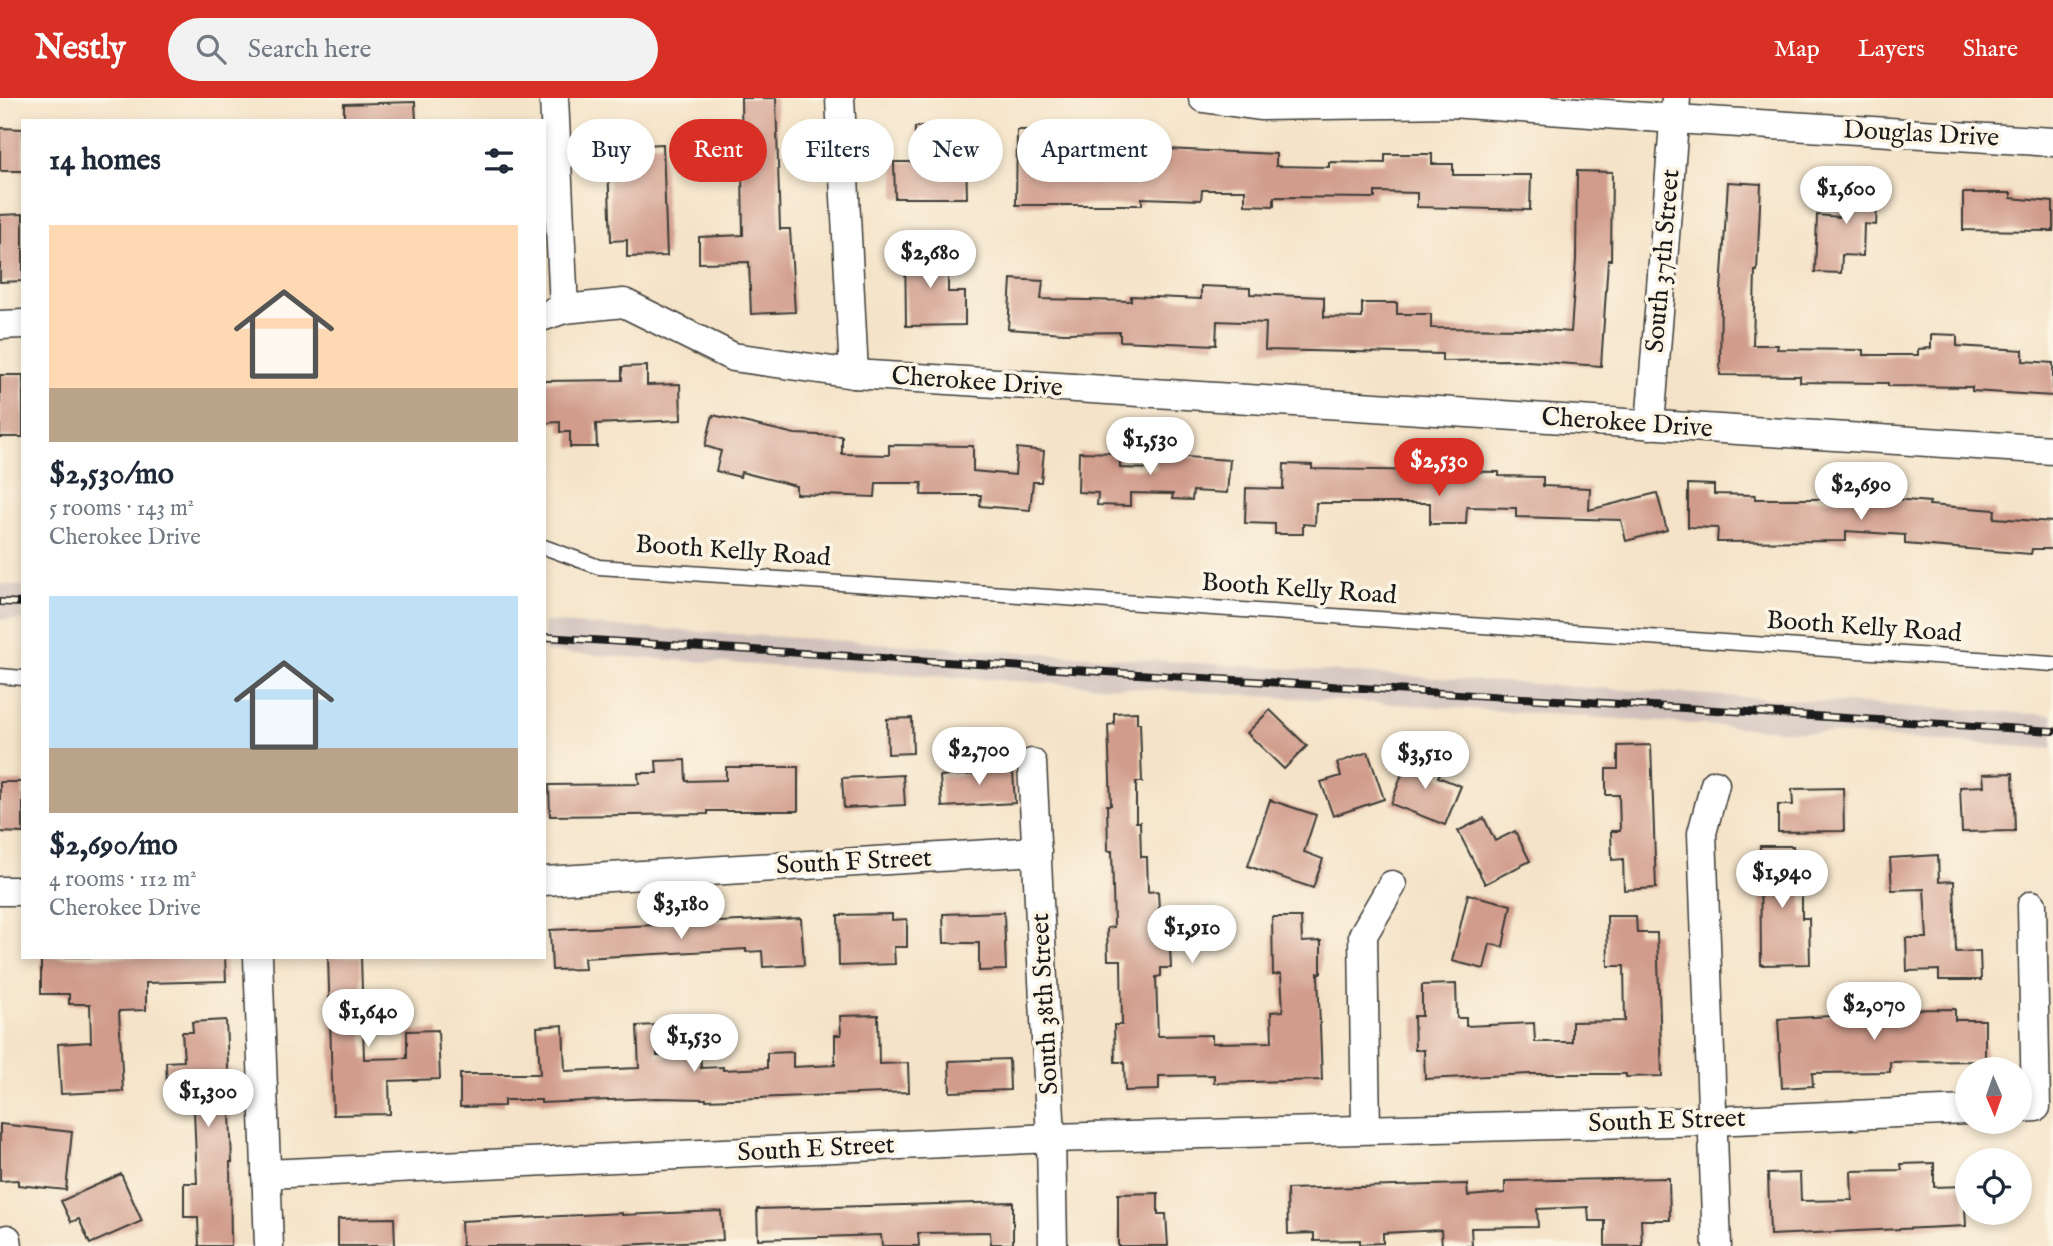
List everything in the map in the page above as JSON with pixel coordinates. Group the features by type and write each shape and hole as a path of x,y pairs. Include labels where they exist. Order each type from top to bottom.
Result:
{"street":[{"path":"554,98 554,312"},
{"path":"840,98 854,374"},
{"name":"Douglas Drive","path":"1203,98 1260,106 1451,103 1676,109 2053,142"},
{"name":"South 37th Street","path":"1650,425 1676,109"},
{"name":"Cherokee Drive","path":"554,312 624,303 733,357 854,374 2053,450"},
{"path":"0,325 21,324"},
{"name":"South 38th Street","path":"1032,763 1051,1138 1053,1246"},
{"path":"1715,784 1702,833 1717,1246"},
{"name":"South F Street","path":"546,881 1037,851"},
{"path":"1366,1129 1363,935 1392,885"},
{"path":"0,891 21,891"},
{"path":"2032,905 2036,1107 2032,1107"},
{"path":"258,959 269,1246"},
{"name":"South E Street","path":"266,1174 1051,1138 1711,1121 1955,1111"}],"lane":[{"name":"Booth Kelly Road","path":"546,548 598,567 2053,664"},
{"path":"0,676 21,678"}],"shaded area":[{"path":"0,584 21,586 21,620 0,619"},
{"path":"546,622 2053,715 2053,749 1444,707 546,652"}],"building":[{"path":"741,98 776,98 780,229 790,229 795,312 751,314 749,262 699,263 699,237 743,235 742,182 767,182 767,119 741,119"},
{"path":"415,102 416,119 344,119 344,104"},
{"path":"0,128 21,129 21,171 0,171"},
{"path":"1017,130 1017,182 1172,182 1172,149 1276,154 1276,166 1329,167 1329,162 1385,163 1385,154 1432,154 1432,164 1453,164 1453,175 1531,175 1530,210 1417,207 1417,193 1375,192 1375,198 1274,197 1274,206 1245,205 1245,190 1202,190 1201,200 1142,198 1142,205 1016,205"},
{"path":"655,144 663,144 667,256 627,257 627,240 611,241 609,182 655,182"},
{"path":"894,162 908,162 908,182 967,182 967,198 895,198"},
{"path":"1577,171 1612,172 1611,260 1608,260 1601,366 1514,360 1442,361 1442,354 1265,350 1266,323 1217,321 1216,345 1120,341 1120,332 1064,333 1008,329 1011,279 1043,281 1041,299 1131,301 1131,296 1201,299 1201,286 1250,288 1250,294 1324,297 1324,317 1362,318 1362,303 1397,303 1397,314 1431,314 1431,328 1571,332 1576,260"},
{"path":"1840,181 1878,183 1876,225 1864,224 1863,256 1842,255 1841,273 1815,272 1817,215 1839,217"},
{"path":"1728,182 1761,184 1753,345 1778,345 1777,349 1864,350 1864,355 1918,355 1918,349 1931,348 1931,334 1957,335 1957,346 2023,350 2023,361 2053,363 2053,396 1972,391 1972,387 1800,382 1800,376 1720,375 1721,290"},
{"path":"1963,193 2011,193 2011,198 2053,202 2053,231 1963,230"},
{"path":"21,214 21,281 0,282 0,215"},
{"path":"905,242 936,242 936,269 948,269 948,292 965,292 965,325 906,326"},
{"path":"647,366 647,385 680,384 681,420 596,424 597,447 570,447 570,432 560,432 560,422 546,423 546,381 622,380 622,367"},
{"path":"0,375 21,375 21,437 0,437"},
{"path":"713,415 795,434 842,436 842,454 889,455 889,445 973,446 973,471 1015,475 1017,448 1044,451 1041,482 1033,482 1030,510 980,506 981,495 921,495 922,483 876,483 875,497 796,494 796,486 741,472 740,477 716,471 721,451 705,446"},
{"path":"1079,452 1120,453 1120,468 1156,469 1157,455 1230,460 1227,493 1193,491 1192,500 1172,499 1173,494 1130,493 1130,506 1097,505 1098,493 1078,492"},
{"path":"1284,464 1312,465 1312,469 1499,472 1499,476 1543,477 1543,486 1590,488 1589,510 1657,493 1667,530 1626,541 1621,520 1516,517 1516,508 1467,507 1466,524 1430,524 1430,503 1316,503 1315,525 1303,524 1303,534 1275,534 1275,524 1245,523 1246,488 1283,489"},
{"path":"1688,484 1714,485 1714,494 1755,495 1755,499 1868,497 1995,510 1994,518 2053,522 2053,549 2032,549 2031,554 1905,544 1905,535 1846,531 1846,541 1717,542 1718,528 1688,527"},
{"path":"1270,710 1307,746 1284,769 1247,733"},
{"path":"1137,712 1137,723 1140,723 1142,782 1136,782 1136,822 1140,822 1141,857 1147,857 1148,892 1158,891 1161,947 1170,947 1171,968 1161,968 1161,976 1156,977 1158,1036 1212,1035 1212,1043 1272,1042 1271,1012 1283,1011 1281,974 1273,975 1272,917 1301,917 1302,942 1321,941 1321,973 1318,973 1322,1080 1214,1083 1214,1075 1159,1076 1159,1090 1125,1091 1124,1062 1115,1062 1114,1025 1122,1025 1121,960 1108,960 1107,928 1114,927 1112,851 1108,851 1107,805 1111,805 1108,725 1114,724 1114,713"},
{"path":"912,718 913,753 888,754 887,719"},
{"path":"1651,745 1656,888 1624,890 1623,859 1612,860 1611,831 1620,831 1619,795 1606,795 1606,769 1618,769 1618,746"},
{"path":"1368,752 1384,799 1333,816 1321,782 1341,776 1337,763"},
{"path":"1409,755 1442,768 1438,777 1461,786 1445,825 1391,804"},
{"path":"685,760 686,781 726,780 726,767 798,767 798,811 550,816 549,785 639,784 638,773 657,773 656,761"},
{"path":"1002,761 1003,773 1013,772 1015,803 942,807 940,776 980,774 979,762"},
{"path":"2013,773 2015,831 1962,832 1960,787 1984,786 1983,774"},
{"path":"903,775 905,805 844,808 842,778"},
{"path":"0,782 21,782 21,833 0,832"},
{"path":"1843,788 1844,831 1778,832 1778,805 1793,805 1792,789"},
{"path":"1270,800 1316,815 1304,852 1323,859 1313,888 1248,866"},
{"path":"1484,818 1495,841 1515,831 1530,861 1485,884 1458,831"},
{"path":"1760,846 1793,846 1793,878 1802,878 1802,918 1809,918 1810,964 1761,965"},
{"path":"1938,855 1939,882 1954,881 1956,952 1980,951 1981,980 1939,980 1939,970 1907,971 1906,938 1927,938 1924,889 1892,890 1890,858"},
{"path":"1468,894 1511,905 1503,947 1490,944 1484,969 1452,961"},
{"path":"1004,912 1006,970 979,971 979,943 944,943 943,914"},
{"path":"892,914 892,920 907,919 907,947 894,947 895,964 839,966 838,915"},
{"path":"1607,916 1636,916 1637,933 1657,933 1662,1076 1530,1074 1425,1079 1424,1050 1415,1050 1414,1016 1422,1016 1422,985 1456,984 1457,1018 1466,1018 1466,1026 1534,1023 1535,1042 1572,1042 1572,1022 1625,1021 1624,966 1608,966"},
{"path":"801,918 804,965 763,967 762,951 746,952 746,949 584,958 585,969 552,970 550,930"},
{"path":"41,959 225,959 226,981 146,983 146,1010 119,1011 123,1091 61,1094 58,1044 91,1042 90,1004 69,1004 69,994 41,994"},
{"path":"328,959 361,959 364,1059 407,1058 407,1031 438,1030 440,1079 389,1081 390,1114 333,1115"},
{"path":"1831,1009 1955,1009 1955,1020 1985,1020 1985,1057 1955,1057 1955,1061 1890,1062 1890,1072 1812,1073 1813,1086 1782,1088 1778,1019 1831,1016"},
{"path":"878,1015 879,1064 908,1063 909,1092 706,1100 656,1098 541,1103 541,1100 504,1100 504,1106 460,1107 460,1074 540,1074 537,1027 563,1025 565,1071 639,1068 637,1026 656,1025 657,1056 700,1056 701,1068 723,1067 723,1070 767,1068 767,1053 793,1052 793,1067 835,1065 835,1035 841,1035 840,1016"},
{"path":"226,1020 232,1162 231,1246 199,1246 198,1217 184,1217 184,1183 197,1183 193,1086 167,1087 166,1062 184,1061 182,1032 193,1032 192,1022"},
{"path":"1009,1059 1010,1090 950,1092 949,1061"},
{"path":"0,1124 72,1132 66,1190 18,1185 18,1180 0,1181"},
{"path":"1934,1163 1934,1187 1955,1186 1955,1225 1966,1226 1770,1235 1768,1174 1800,1173 1801,1201 1852,1200 1851,1171 1902,1170 1901,1164"},
{"path":"121,1174 142,1221 90,1244 79,1219 71,1222 61,1201"},
{"path":"1669,1178 1670,1220 1641,1220 1642,1246 1605,1246 1605,1221 1589,1221 1588,1207 1537,1209 1538,1227 1471,1228 1472,1246 1442,1246 1441,1230 1383,1233 1383,1243 1360,1244 1360,1240 1314,1241 1314,1233 1288,1234 1287,1189 1467,1184 1468,1196 1505,1193 1505,1181"},
{"path":"1158,1193 1158,1214 1166,1214 1168,1246 1118,1246 1118,1194"},
{"path":"1013,1202 1013,1244 991,1244 990,1232 918,1233 919,1246 882,1246 881,1235 758,1239 757,1209"},
{"path":"721,1211 723,1240 602,1246 462,1246 461,1221"},
{"path":"394,1218 395,1246 338,1246 338,1219"}],"railway":[{"path":"0,602 21,603"},
{"path":"546,637 2053,731"}]}
